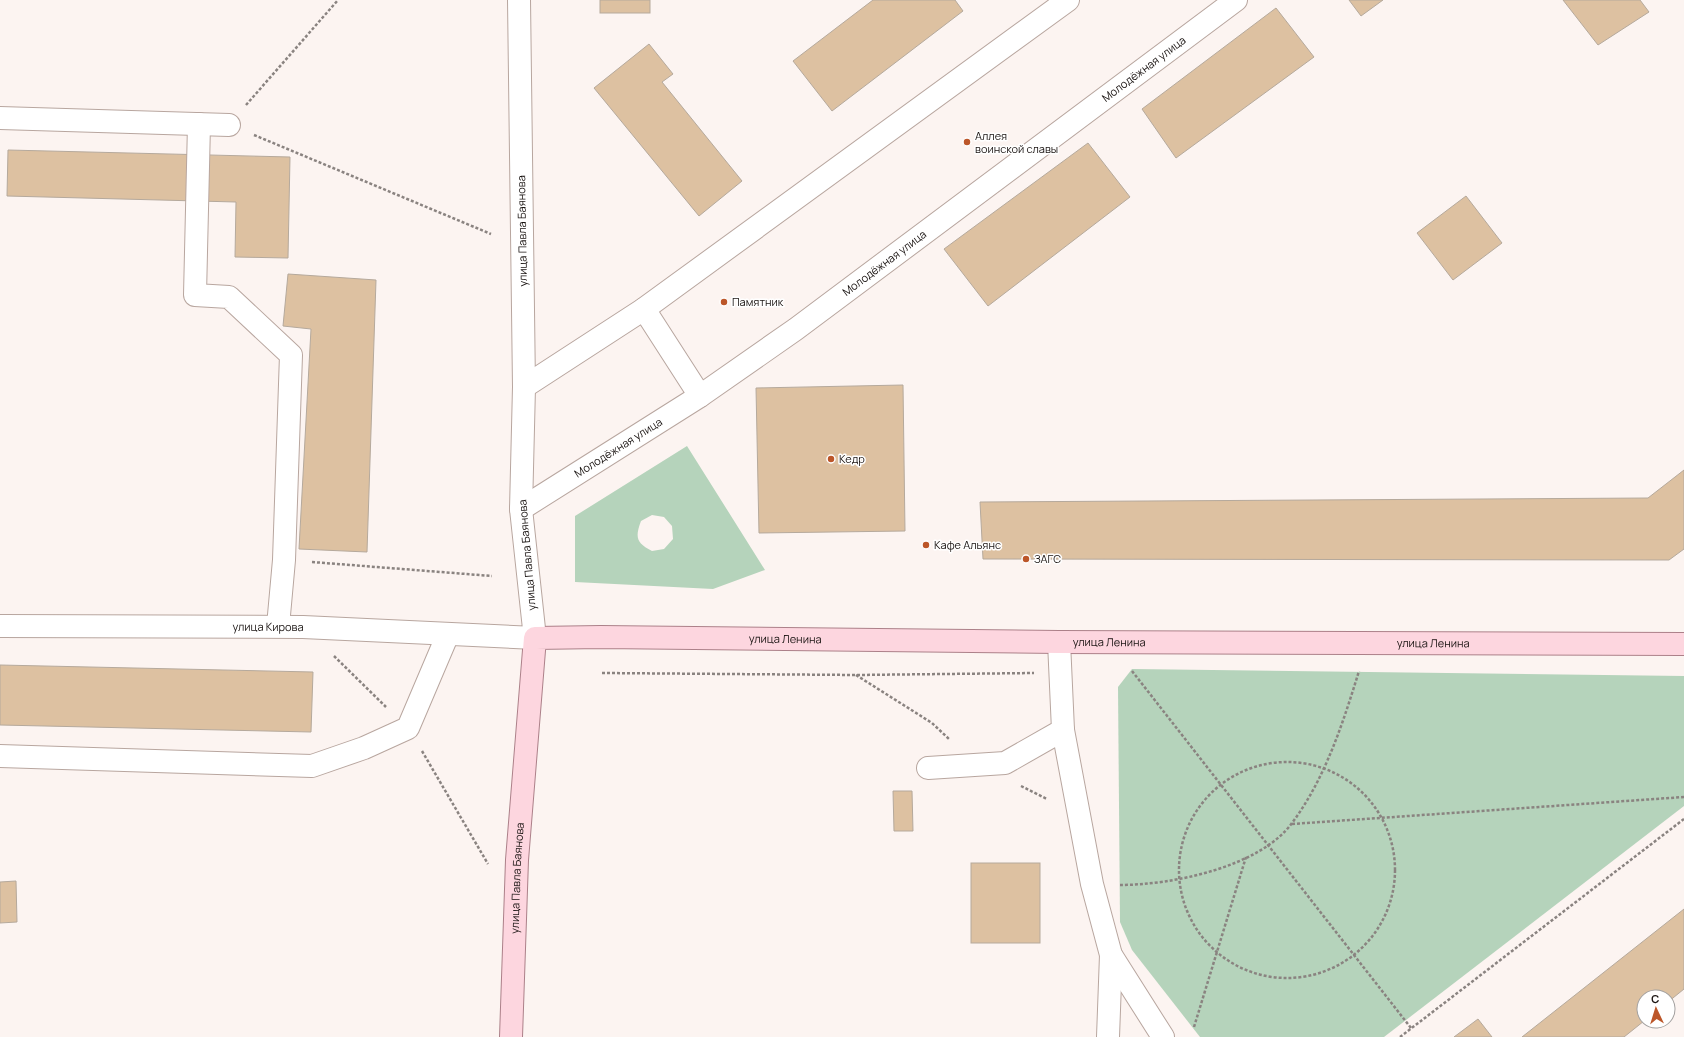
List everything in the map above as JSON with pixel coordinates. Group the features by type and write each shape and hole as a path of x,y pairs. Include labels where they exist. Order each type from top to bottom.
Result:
{"main road":[{"name":"улица Ленина","path":"535,638 601,636 1059,642 1684,644"},
{"name":"улица Павла Баянова","path":"511,1037 517,860 535,638"}],"street":[{"name":"улица Павла Баянова","path":"518,0 524,387 521,509 535,638"},
{"path":"524,387 644,309 1068,0"},
{"name":"Молодёжная улица","path":"521,509 700,396 796,329 1236,0"},
{"path":"0,118 229,125"},
{"path":"199,124 195,295 229,297 291,355 284,560 278,626"},
{"path":"644,309 700,396"},
{"name":"улица Кирова","path":"0,626 278,626 535,638"},
{"path":"0,756 312,766 364,748 408,728 448,634"},
{"path":"1059,642 1063,730 1092,884 1111,955 1108,1037"},
{"path":"928,768 1005,763 1063,730"},
{"path":"1111,955 1163,1037"}],"path":[{"path":"338,0 229,125 491,234"},
{"path":"284,560 492,576"},
{"path":"1130,668 1411,1028"},
{"path":"1092,884 1138,885 1214,871 1269,846 1292,824 1316,786 1343,720 1359,669"},
{"path":"1288,762 1323,768 1357,787 1382,817 1395,853 1394,892 1380,927 1355,956 1322,973 1285,979 1248,971 1216,952 1190,919 1179,878 1182,843 1197,810 1221,784 1252,767 1288,762"},
{"path":"1292,824 1684,797"},
{"path":"1400,1037 1684,819"},
{"path":"1194,1027 1246,857"}],"green space":[{"path":"687,446 765,570 713,589 575,582 575,516","holes":["652,515 664,517 672,526 673,539 664,549 652,551 643,545 638,539 638,531 641,521"]},
{"path":"1132,669 1684,676 1684,806 1384,1037 1200,1037 1132,950 1120,922 1118,687"}],"building":[{"path":"600,0 650,0 650,13 600,13"},
{"path":"873,0 955,0 963,11 832,111 793,61"},
{"path":"1349,0 1383,0 1361,16"},
{"path":"1563,0 1640,0 1649,12 1598,45"},
{"path":"1276,8 1314,57 1176,158 1142,109"},
{"path":"649,44 673,74 662,82 742,181 699,216 594,88"},
{"path":"1088,143 1130,197 988,306 944,249"},
{"path":"8,150 290,157 288,258 235,257 236,202 7,196"},
{"path":"1466,196 1502,243 1453,280 1417,233"},
{"path":"288,274 376,280 367,552 299,549 311,329 283,326"},
{"name":"Кедр","path":"903,385 905,531 759,533 756,388"},
{"path":"1684,470 1684,549 1669,560 983,559 980,502 1648,498"},
{"path":"0,665 313,672 311,732 0,725"},
{"path":"893,791 912,791 913,831 894,831"},
{"path":"971,863 1040,863 1040,943 971,943"},
{"path":"16,881 17,922 0,923 0,882"},
{"path":"1684,909 1684,989 1676,996 1676,989 1636,989 1636,1027 1624,1037 1522,1037"},
{"path":"1478,1019 1492,1037 1454,1037"}],"place":[{"name":"Аллея воинской славы","path":"967,142"},
{"name":"Памятник","path":"724,302"},
{"name":"Кедр","path":"831,459"},
{"name":"Кафе Альянс","path":"926,545"},
{"name":"ЗАГС","path":"1026,559"}]}
